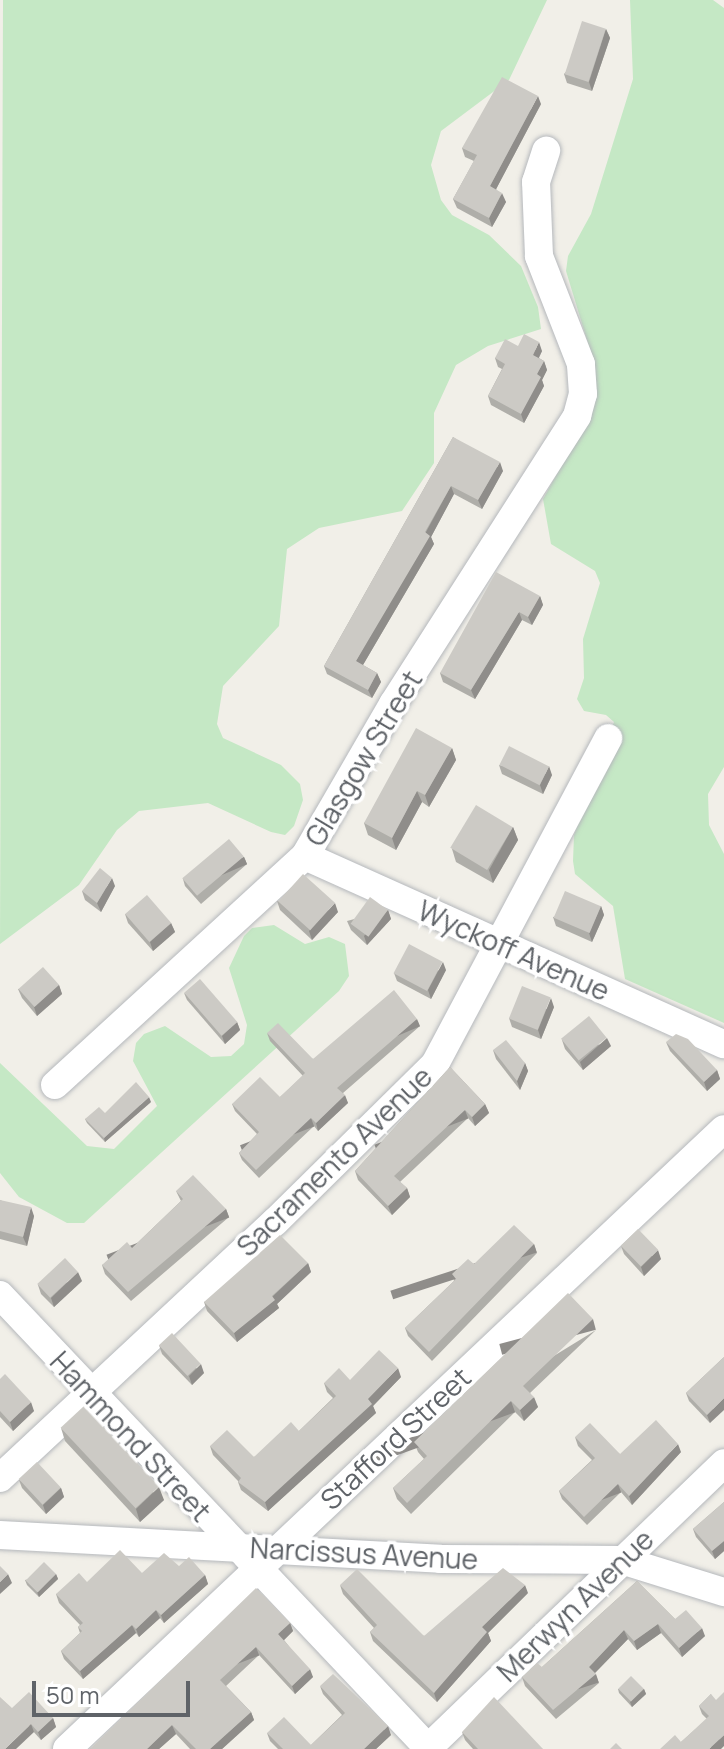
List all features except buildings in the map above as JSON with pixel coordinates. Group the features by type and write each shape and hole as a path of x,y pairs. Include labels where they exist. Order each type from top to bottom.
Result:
{"street":[{"name":"Glasgow Street","path":"55,1085 305,856 393,704 577,416 583,394 581,364 539,256 536,182 546,151"},
{"name":"Sacramento Avenue","path":"0,1478 435,1064 502,943 608,738"},
{"name":"Wyckoff Avenue","path":"305,856 724,1044"},
{"name":"Stafford Street","path":"67,1749 254,1569 724,1129"},
{"name":"Hammond Street","path":"0,1295 89,1395 428,1749"},
{"name":"Merwyn Avenue","path":"428,1749 724,1463"},
{"name":"Narcissus Avenue","path":"0,1535 280,1547 440,1559 621,1560 724,1592"}],"green space":[{"path":"3,0 547,0 509,80 441,131 431,165 441,200 452,215 489,235 521,266 538,307 541,329 488,346 456,365 434,413 434,463 402,511 319,528 287,549 279,626 223,686 217,724 223,738 281,765 300,784 303,800 294,826 285,835 271,832 208,803 139,811 117,830 79,885 0,944"},
{"path":"630,0 713,0 724,8 724,767 708,794 709,825 724,854 724,1023 625,979 613,906 575,874 573,861 574,835 614,722 606,715 584,711 577,699 584,678 583,639 600,583 595,571 551,544 543,499 592,411 590,350 566,271 568,256 591,214 633,79"},
{"path":"274,925 305,944 329,937 345,944 349,976 339,991 84,1223 67,1223 19,1197 0,1173 0,1063 87,1146 114,1149 157,1106 133,1061 136,1043 144,1034 165,1026 211,1057 231,1056 244,1044 247,1025 229,968 244,936 252,928"}]}
